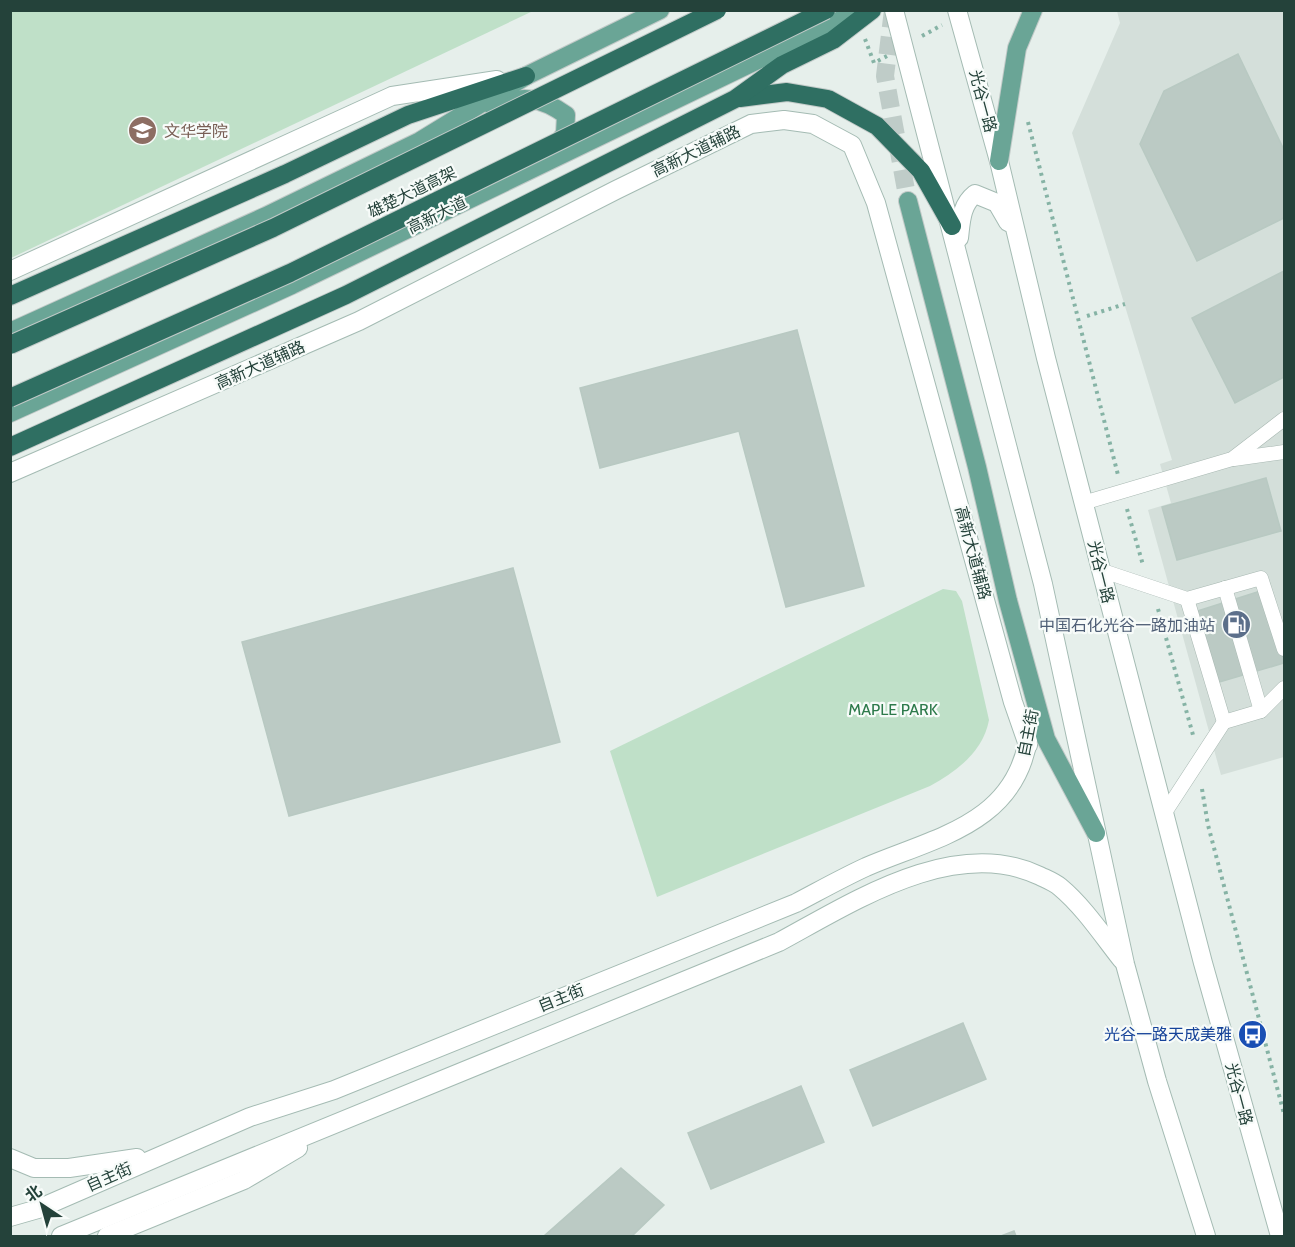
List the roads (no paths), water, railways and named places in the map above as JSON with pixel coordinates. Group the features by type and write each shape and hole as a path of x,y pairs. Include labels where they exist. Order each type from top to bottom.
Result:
{"highway":[{"name":"雄楚大道高架","path":"10,345 273,228 717,10"},
{"name":"雄楚大道高架","path":"10,398 290,273 826,10"},
{"path":"10,447 346,295 735,99 783,65 833,40 872,10"},
{"path":"10,296 285,174 408,115 526,76"},
{"path":"735,99 787,92 828,99 877,126 921,171 952,226"}],"main road":[{"name":"高新大道","path":"10,413 292,285 861,10"},
{"path":"894,10 952,226 1043,584 1125,964 1157,1081 1206,1236"},
{"name":"光谷一路","path":"957,10 999,161 1083,503 1164,814 1269,1206 1280,1236"},
{"path":"999,161 1017,48 1033,10"},
{"path":"420,141 526,76 658,11"},
{"path":"10,271 392,96 526,76"},
{"path":"10,332 266,216 514,98 551,104 566,115 565,133 548,161"},
{"name":"高新大道辅路","path":"10,473 360,321 751,124 784,120 813,124 852,145 865,171 876,203 1010,691 1028,745"},
{"path":"958,251 962,213 967,200 975,194 997,203 1017,236"},
{"path":"908,201 1046,739 1096,833"},
{"name":"自主街","path":"10,1217 38,1209 156,1155 250,1117 334,1090 796,903 865,868 961,829 994,806 1008,791 1020,771 1028,745 1034,698"},
{"name":"自主街","path":"60,1236 779,942 876,891 956,864 993,862 1020,867 1059,885 1125,964"},
{"path":"106,1236 244,1180 348,1117"},
{"path":"10,1158 34,1168 69,1168 156,1155"}],"lane":[{"path":"1232,459 1284,419"},
{"path":"1083,503 1232,459 1284,452"},
{"path":"1100,570 1187,599 1261,578 1284,649"},
{"path":"1225,588 1261,711"},
{"path":"1187,599 1224,722"},
{"path":"1164,814 1224,722 1261,711 1284,688"}],"tunnel":[{"path":"893,10 885,76 908,201"}],"place":[{"name":"文华学院","path":"143,131"},
{"name":"中国石化光谷一路加油站","path":"1236,625"},
{"name":"光谷一路天成美雅","path":"1253,1034"}],"park label":[{"name":"MAPLE PARK","path":"893,709"}]}
